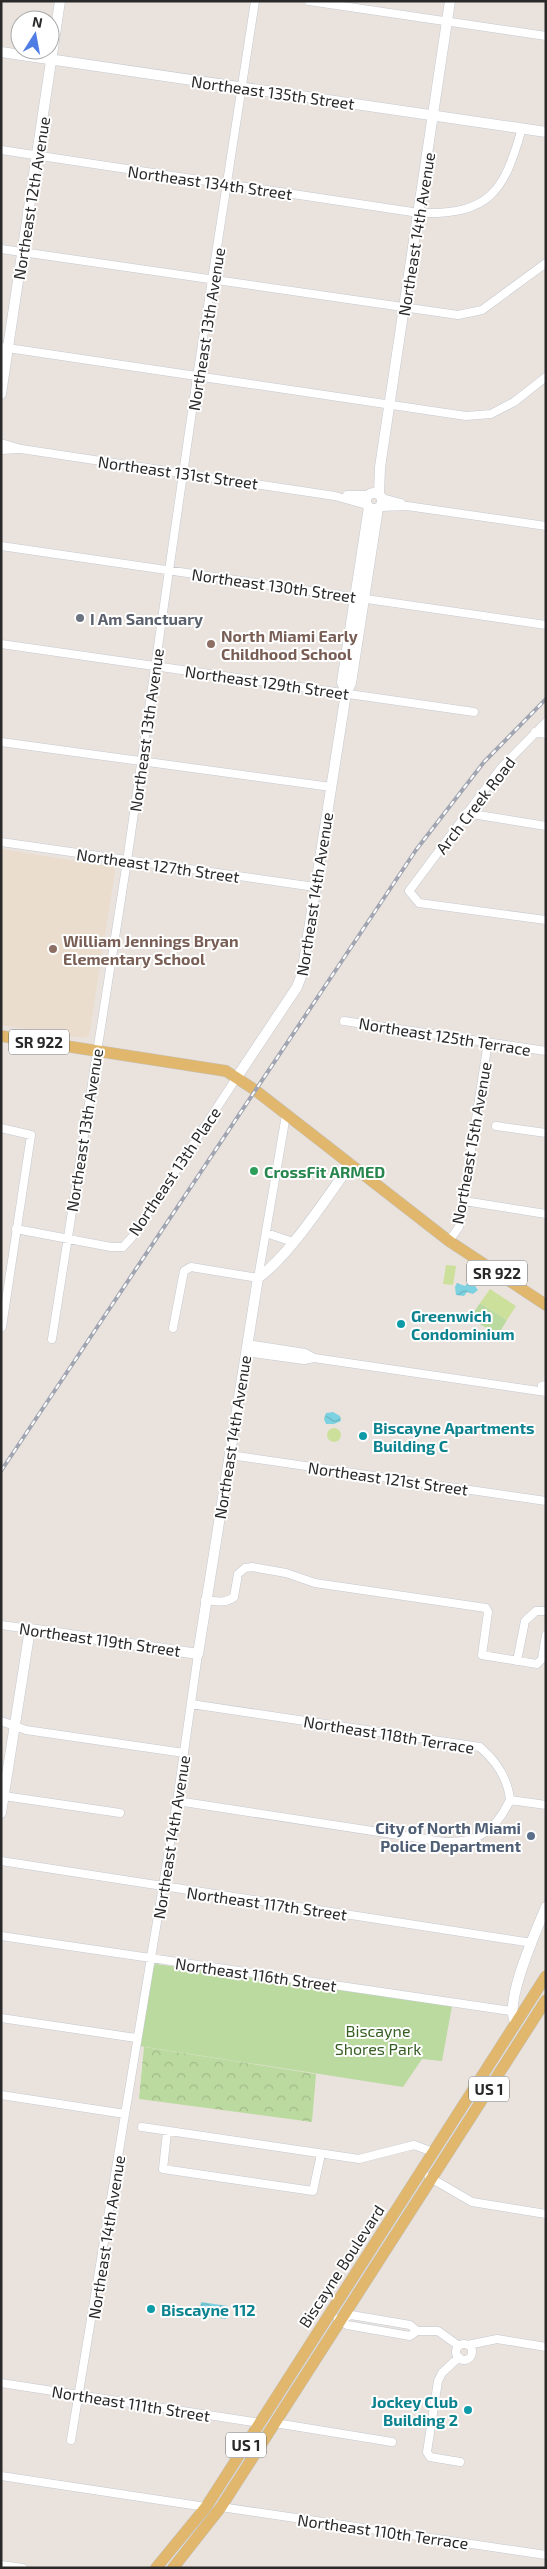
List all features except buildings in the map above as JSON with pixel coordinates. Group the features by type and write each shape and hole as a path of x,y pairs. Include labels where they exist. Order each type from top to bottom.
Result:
{"main road":[{"name":"SR 922","path":"1,1036 213,1068 236,1077 449,1241 546,1305"},
{"name":"Biscayne Boulevard","path":"156,2568 206,2507 546,1976"},
{"name":"Biscayne Boulevard","path":"177,2566 221,2507 546,2000"},
{"path":"516,2023 519,2031 518,2043"}],"street":[{"name":"Northeast 13th Avenue","path":"52,1339 66,1239 127,861 140,762 185,473 197,377 255,1"},
{"path":"309,1 546,36"},
{"name":"Northeast 14th Avenue","path":"236,1077 301,980 346,694 342,682 360,598 450,1"},
{"name":"Northeast 12th Avenue","path":"1,394 5,348 23,252 51,60"},
{"name":"Northeast 135th Street","path":"58,60 546,132"},
{"name":"Northeast 134th Street","path":"1,150 419,213 441,214 463,211 487,199 502,183 510,168 522,128"},
{"path":"1,249 404,309 458,315 482,310 546,263"},
{"path":"5,348 466,416 492,414 514,402 546,377"},
{"name":"Northeast 131st Street","path":"1,443 21,449 546,526"},
{"name":"Northeast 131st Street","path":"1,450 21,449"},
{"name":"Northeast 130th Street","path":"1,546 546,625"},
{"name":"Northeast 129th Street","path":"1,644 474,712"},
{"name":"Arch Creek Road","path":"546,722 501,768 409,891 420,903 546,920"},
{"path":"535,732 546,734"},
{"path":"1,742 331,788"},
{"path":"466,814 546,826"},
{"name":"Northeast 127th Street","path":"1,842 315,887"},
{"name":"Northeast 125th Terrace","path":"344,1021 546,1052"},
{"name":"Northeast 15th Avenue","path":"449,1241 459,1227 488,1042"},
{"name":"Northeast 13th Place","path":"66,1239 123,1247 133,1236 236,1077"},
{"name":"Northeast 14th Avenue","path":"71,2440 136,2038 163,1887 205,1600 286,1115"},
{"path":"496,1126 546,1133"},
{"path":"1,1128 28,1133 30,1136 4,1295 2,1327"},
{"path":"173,1328 184,1271 191,1267 258,1278 270,1270 293,1242 351,1164"},
{"path":"464,1201 546,1214"},
{"path":"16,1229 66,1239"},
{"path":"266,1234 293,1242"},
{"path":"247,1348 305,1353 314,1358 545,1388"},
{"name":"Northeast 121st Street","path":"230,1455 546,1500"},
{"path":"205,1600 225,1602 234,1597 238,1574 245,1568 286,1573 315,1583 486,1608 488,1612 482,1655 537,1664 540,1662 546,1634"},
{"path":"517,1661 525,1621 536,1611 546,1611"},
{"name":"Northeast 119th Street","path":"1,1625 198,1654"},
{"path":"1,1813 4,1796 4,1770 15,1725 30,1629"},
{"name":"Northeast 118th Terrace","path":"191,1704 480,1747 493,1759 509,1786 510,1800"},
{"path":"1,1721 26,1730 184,1753"},
{"path":"4,1796 120,1813"},
{"path":"176,1801 444,1842 463,1842 481,1836 494,1826 510,1800 546,1805"},
{"name":"Northeast 117th Street","path":"1,1861 532,1942"},
{"path":"516,2023 511,2010 513,1997 546,1907"},
{"name":"Northeast 116th Street","path":"1,1936 511,2010"},
{"path":"1,2018 136,2038"},
{"path":"1,2095 125,2114"},
{"path":"142,2128 359,2159 414,2145 433,2152"},
{"path":"168,2132 163,2169 313,2191 321,2154"},
{"path":"421,2172 477,2204 546,2214"},
{"path":"341,2320 351,2315 410,2325 416,2330 438,2331 459,2346 497,2340 546,2347"},
{"path":"328,2316 341,2320 347,2325 410,2336 416,2330"},
{"path":"392,2333 394,2322"},
{"path":"459,2357 466,2359 470,2356 472,2349 468,2345"},
{"path":"459,2346 457,2350 459,2357"},
{"path":"459,2357 442,2373 436,2390 427,2452 430,2456 460,2462"},
{"name":"Northeast 111th Street","path":"1,2383 260,2423"},
{"path":"275,2423 392,2442"},
{"path":"1,2476 206,2507"},
{"name":"Northeast 110th Terrace","path":"221,2507 546,2555"},
{"path":"1,2564 23,2568"}],"shaded area":[{"name":"William Jennings Bryan Elementary School","path":"1,849 114,867 115,872 89,1036 83,1038 1,1025"}],"green space":[{"path":"446,1265 456,1266 453,1285 443,1284"},
{"path":"490,1289 516,1306 507,1320 480,1303"},
{"path":"480,1303 507,1320 498,1335 470,1318"},
{"path":"334,1428 339,1430 341,1435 339,1440 334,1442 329,1440 327,1435 329,1430"},
{"name":"Biscayne Shores Park","path":"156,1964 452,2006 442,2061 422,2059 403,2087 139,2046 152,1967"},
{"path":"144,2047 316,2074 312,2122 139,2099"}],"water":[{"path":"468,1282 473,1283 478,1290 473,1294 467,1292 464,1296 456,1295 455,1287 457,1283 465,1286"},
{"path":"333,1412 340,1416 341,1421 334,1424 326,1424 324,1419 326,1413"},
{"path":"201,2302 228,2306 226,2319 199,2315"}],"railway":[{"path":"1,1471 416,850 484,762 546,699"}],"place":[{"name":"I Am Sanctuary","path":"80,618"},
{"name":"North Miami Early Childhood School","path":"211,644"},
{"name":"William Jennings Bryan Elementary School","path":"53,949"},
{"name":"CrossFit ARMED","path":"254,1171"},
{"name":"Greenwich Condominium","path":"401,1324"},
{"name":"Biscayne Apartments Building C","path":"363,1436"},
{"name":"City of North Miami Police Department","path":"531,1836"},
{"name":"Biscayne 112","path":"151,2309"},
{"name":"Jockey Club Building 2","path":"468,2410"}]}
